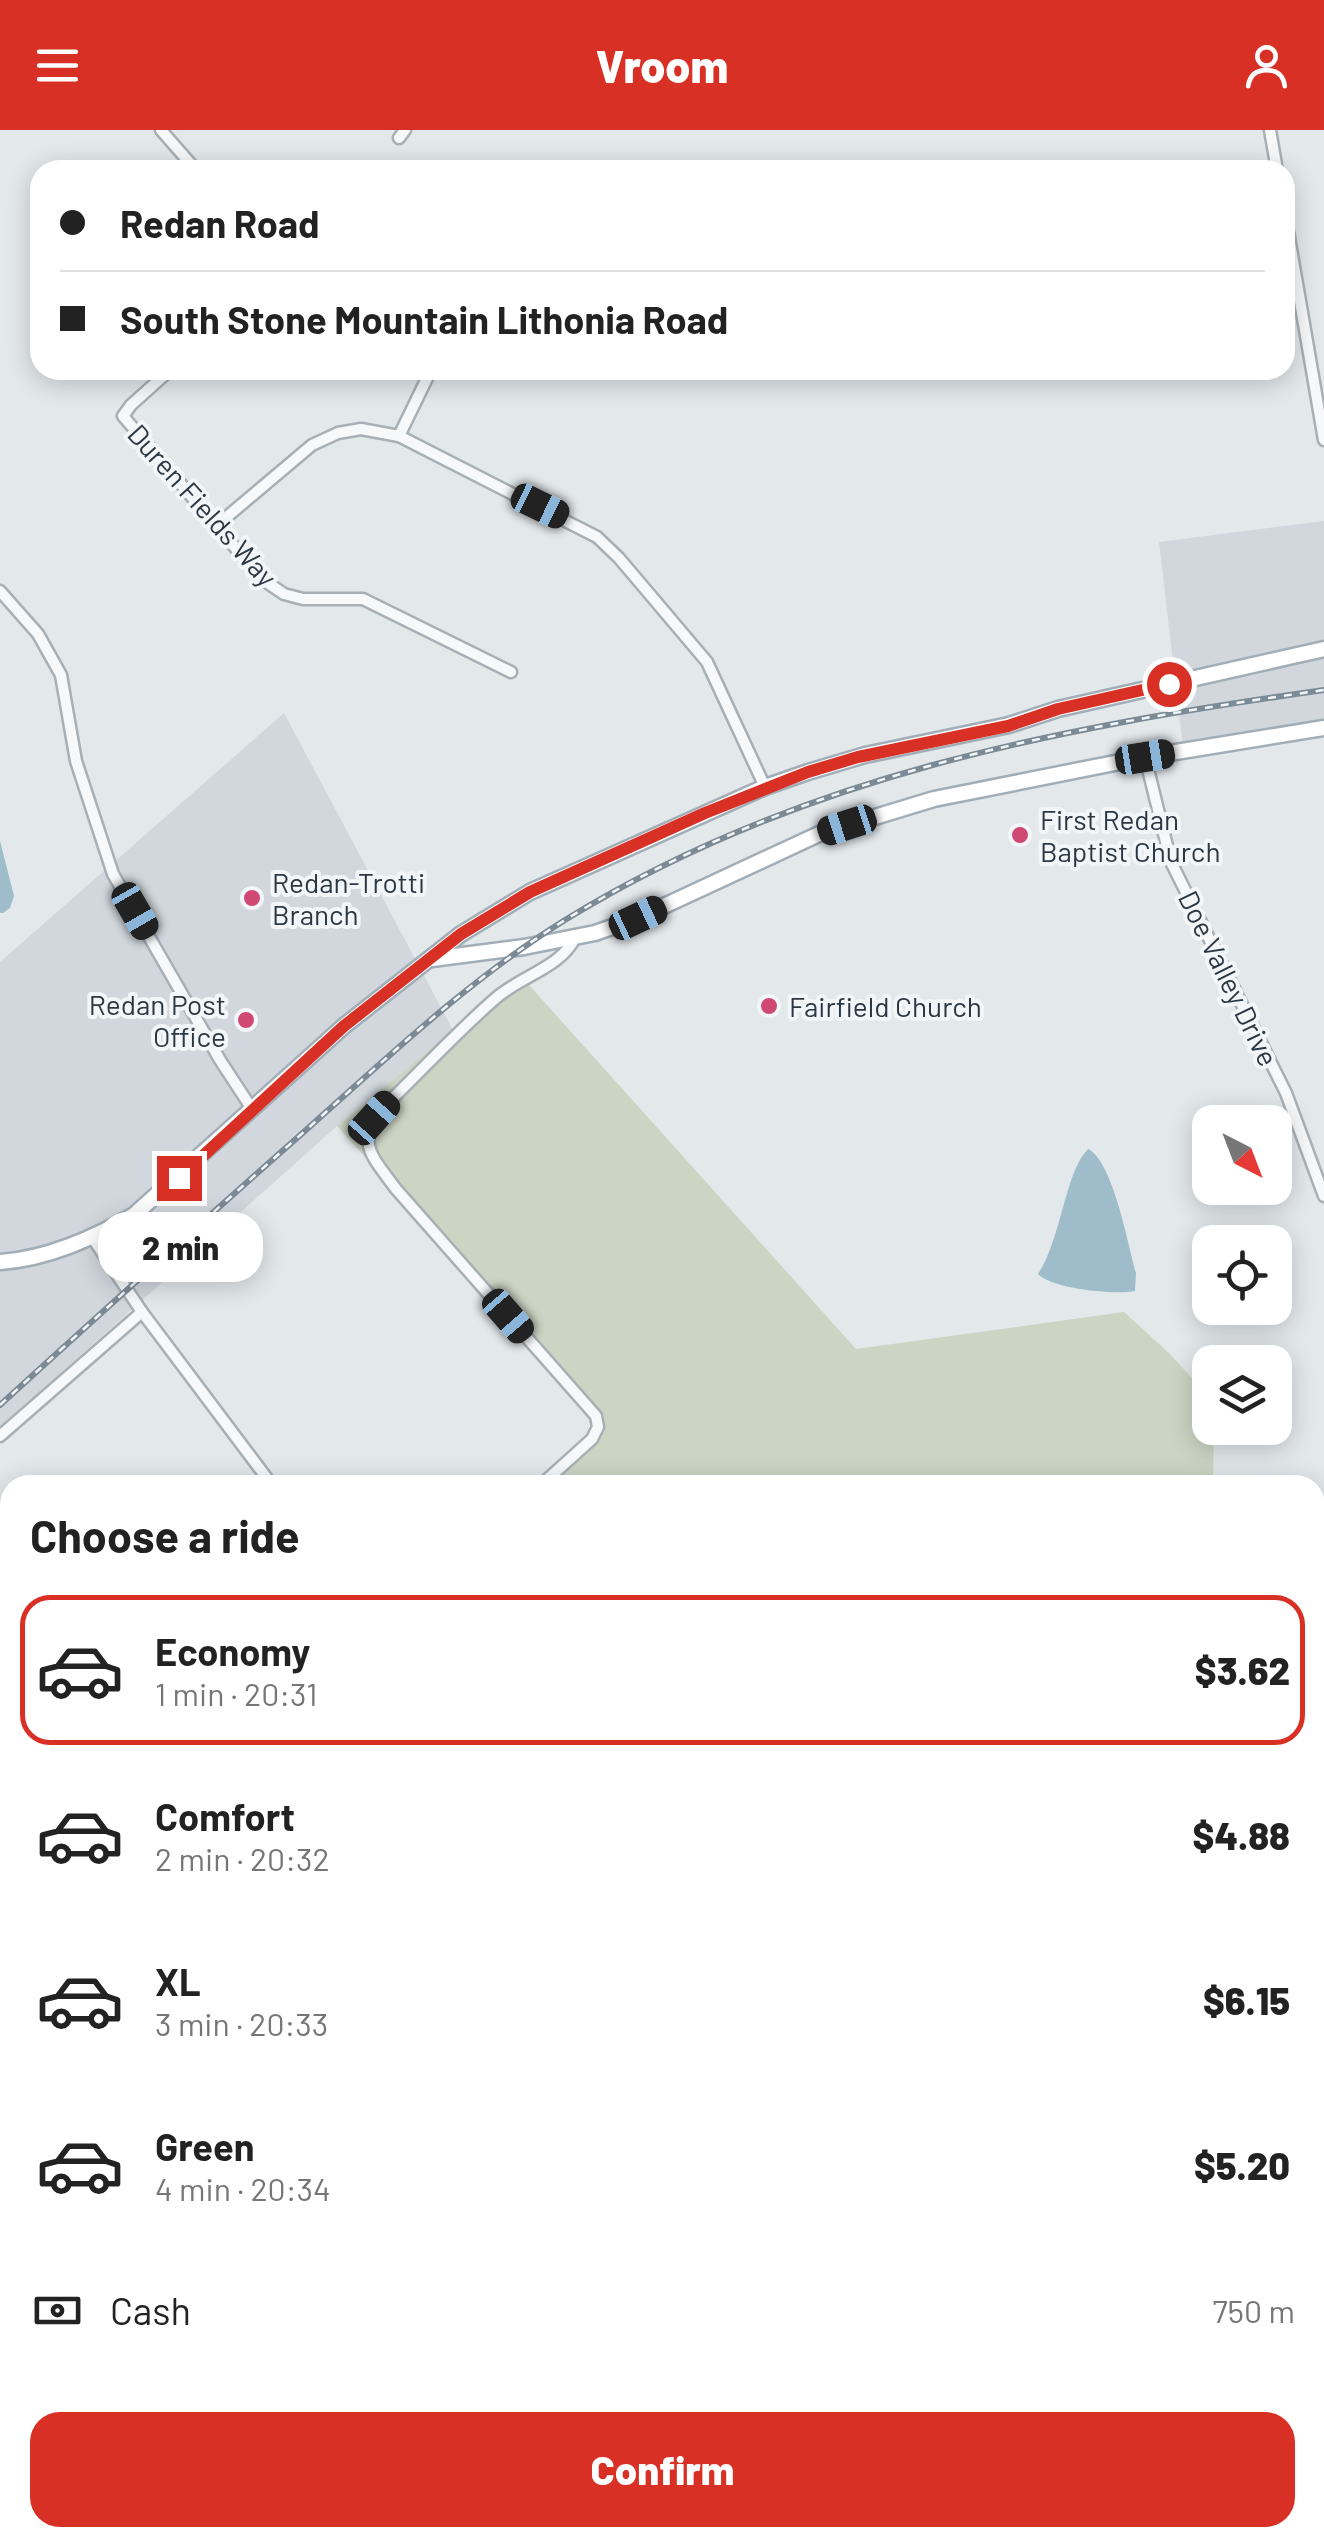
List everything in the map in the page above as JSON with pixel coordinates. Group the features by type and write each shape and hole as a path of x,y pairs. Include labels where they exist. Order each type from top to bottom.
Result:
{"main road":[{"path":"0,1262 52,1252 134,1215 344,1026 461,934 530,892 765,787 858,757 1324,650"},
{"path":"432,959 575,938 638,918 819,834 982,788 1324,728"}],"street":[{"path":"1270,130 1275,160"},
{"path":"165,132 188,160"},
{"path":"1295,272 1324,440"},
{"name":"Duren Fields Way","path":"159,380 123,416 262,579 284,594 303,599 363,600 511,672"},
{"path":"399,436 426,380"},
{"path":"216,526 312,445 338,432 361,429 399,436 575,524 619,558 707,662 765,787"},
{"path":"0,591 38,634 62,675 76,761 114,874 252,1109"},
{"name":"Doe Valley Drive","path":"1145,757 1171,862 1286,1093 1324,1196"},
{"path":"552,1475 592,1439 598,1422 584,1400 396,1189 367,1151 374,1118 390,1101 494,1000 514,983 567,954 575,938"},
{"path":"92,1236 142,1312 264,1475"},
{"path":"0,1436 142,1312"}],"shaded area":[{"path":"1324,521 1324,729 1184,756 1159,542"},
{"path":"284,713 453,1030 337,1126 0,1427 0,962"}],"green space":[{"path":"529,985 856,1349 1124,1312 1192,1378 1192,1445 1214,1445 1213,1475 549,1475 605,1424 337,1126 453,1030"}],"water":[{"path":"0,841 14,896 10,908 3,913 0,913"},
{"path":"1088,1149 1097,1157 1112,1186 1136,1273 1135,1291 1084,1290 1056,1284 1038,1274 1074,1173"}],"railway":[{"path":"0,1405 431,1019 530,943 654,870 837,794 932,765 1125,722 1324,690"}],"place":[{"name":"First Redan Baptist Church","path":"1020,835"},
{"name":"Redan-Trotti Branch","path":"252,898"},
{"name":"Fairfield Church","path":"769,1006"},
{"name":"Redan Post Office","path":"246,1020"}],"route":[{"path":"179,1178 344,1026 461,934 530,892 765,787 808,772 1169,684"}]}
